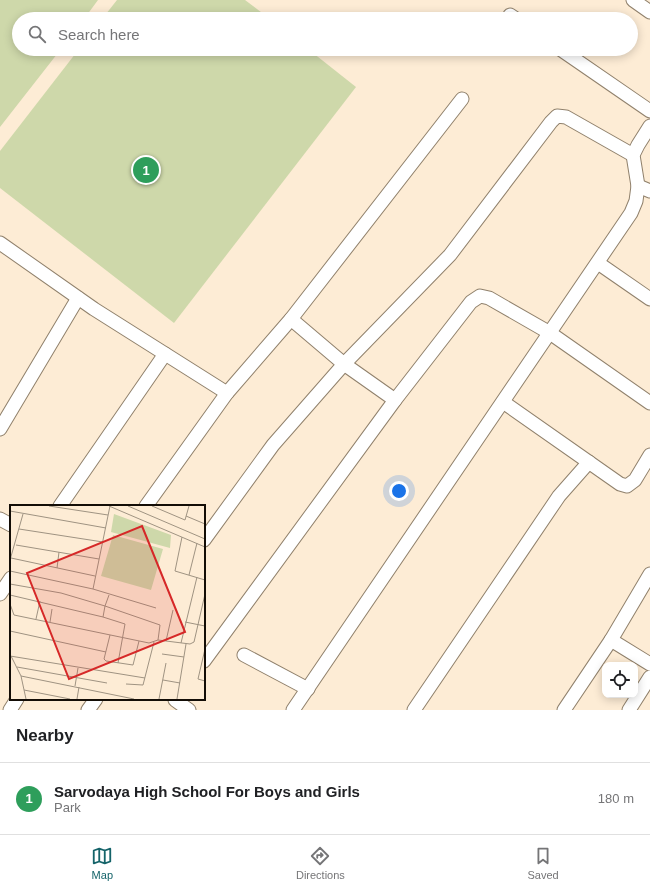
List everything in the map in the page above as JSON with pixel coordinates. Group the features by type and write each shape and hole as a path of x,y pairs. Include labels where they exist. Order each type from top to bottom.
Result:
{"street":[{"path":"633,0 650,12"},
{"path":"570,56 650,111"},
{"path":"147,505 227,393 291,319 462,99"},
{"path":"205,539 273,445 344,364 450,255 557,116 566,117 633,155"},
{"path":"294,710 631,213 636,201 638,186 633,155 650,126"},
{"path":"638,186 650,191"},
{"path":"0,243 78,298 227,393"},
{"path":"598,263 650,299"},
{"path":"205,660 395,400 471,302 480,296 489,298 550,333 650,404"},
{"path":"0,429 78,298"},
{"path":"291,319 344,364 395,400"},
{"path":"61,505 165,354"},
{"path":"503,402 620,484 626,486 635,480 650,455"},
{"path":"414,710 559,496 588,462"},
{"path":"0,519 10,524"},
{"path":"564,710 611,640 650,574"},
{"path":"0,594 10,579"},
{"path":"611,640 650,664"},
{"path":"244,655 308,689"},
{"path":"628,710 650,677"},
{"path":"10,710 16,700"},
{"path":"88,710 95,700"},
{"path":"173,703 189,710"}],"green space":[{"path":"0,0 98,0 89,12 12,12 12,56 56,56 0,127"},
{"path":"117,0 245,0 261,12 108,12"},
{"path":"74,56 317,56 356,87 174,323 0,188 0,151"}],"place":[{"name":"Sarvodaya High School For Boys and Girls","path":"146,170"}]}
